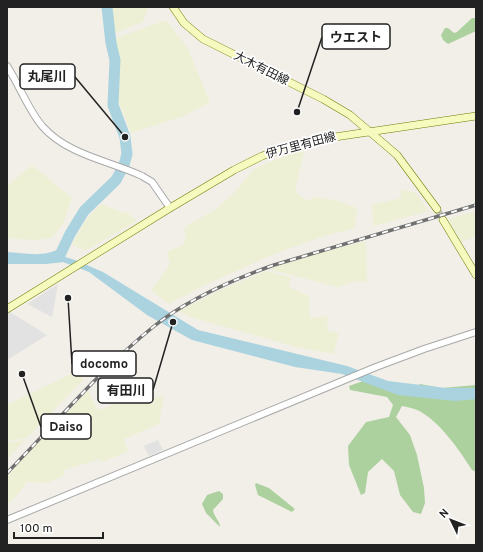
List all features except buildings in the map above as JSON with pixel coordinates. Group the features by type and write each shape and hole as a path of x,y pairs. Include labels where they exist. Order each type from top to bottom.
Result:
{"main road":[{"name":"大木有田線","path":"174,7 184,23 203,39 340,109 369,131 397,156 437,209"},
{"name":"伊万里有田線","path":"7,309 170,208 234,170 262,156 309,141 476,116"},
{"path":"443,220 476,275"}],"street":[{"path":"7,66 36,117 53,137 64,145 142,176 152,182 170,208"},
{"path":"7,520 376,367 476,332"}],"green space":[{"path":"113,7 148,7 143,22 112,34 110,30"},
{"path":"472,18 476,18 476,31 448,44 443,40 441,35 445,28 448,28 454,33 457,32"},
{"path":"166,20 187,47 210,102 184,116 131,133 117,98 120,69 119,53 114,39"},
{"path":"305,147 295,191 307,201 316,197 334,200 357,208 355,228 321,237 269,256 203,286 169,304 151,290 170,264 167,251 181,246 186,240 184,229 189,224 213,211 233,194 254,169"},
{"path":"32,165 72,198 63,224 52,238 34,240 7,238 7,186"},
{"path":"400,190 410,191 417,194 429,211 373,226 372,205 401,198"},
{"path":"101,204 121,212 128,213 137,221 85,251 72,244 85,221"},
{"path":"476,211 476,237 460,242 448,219"},
{"path":"366,241 367,283 358,281 337,287 269,269 299,258"},
{"path":"266,271 291,277 289,287 309,296 310,318 327,316 328,331 339,333 334,354 296,347 190,317 178,311 218,291"},
{"path":"81,369 83,380 27,438 7,441 7,405"},
{"path":"363,381 408,391 420,384 442,388 476,385 476,472 472,470 441,428 425,415 415,409 402,406 396,417 410,435 417,455 424,488 425,503 421,514 413,512 400,495 394,471 382,459 368,472 365,493 361,495 349,465 348,446 366,422 389,417 393,405 387,397 350,390 349,386"},
{"path":"87,389 98,410 113,405 142,389 148,400 164,395 159,424 124,439 128,451 103,462 100,459 64,470 64,475 48,483 27,482 7,505 7,475"},
{"path":"25,440 7,459 7,443"},
{"path":"256,483 269,488 295,509 292,512 258,495 255,485"},
{"path":"219,491 223,494 223,499 213,510 220,527 206,513 202,504 207,495"}],"shaded area":[{"path":"58,284 52,317 27,304"},
{"path":"10,312 47,335 7,360 7,313"},
{"path":"158,440 163,450 149,456 144,446"}],"water":[{"path":"60,248 62,256 103,272 198,330 347,366 388,381 446,388 476,388 476,399 455,401 398,395 342,374 295,367 192,340 147,315 89,272 63,262 46,264 7,264 7,252 41,254"}],"waterway":[{"path":"59,257 70,234 84,211 116,180 124,165 127,154 125,137 113,105 115,60 111,43 107,7"}],"tunnel":[{"path":"437,209 443,220"}],"railway":[{"path":"7,473 96,379 133,344 153,327 196,299 242,277 274,265 476,205"}],"place":[{"name":"ウエスト","path":"297,112"},
{"name":"丸尾川","path":"125,137"},
{"name":"docomo","path":"68,298"},
{"name":"有田川","path":"173,322"},
{"name":"Daiso","path":"22,374"}]}
